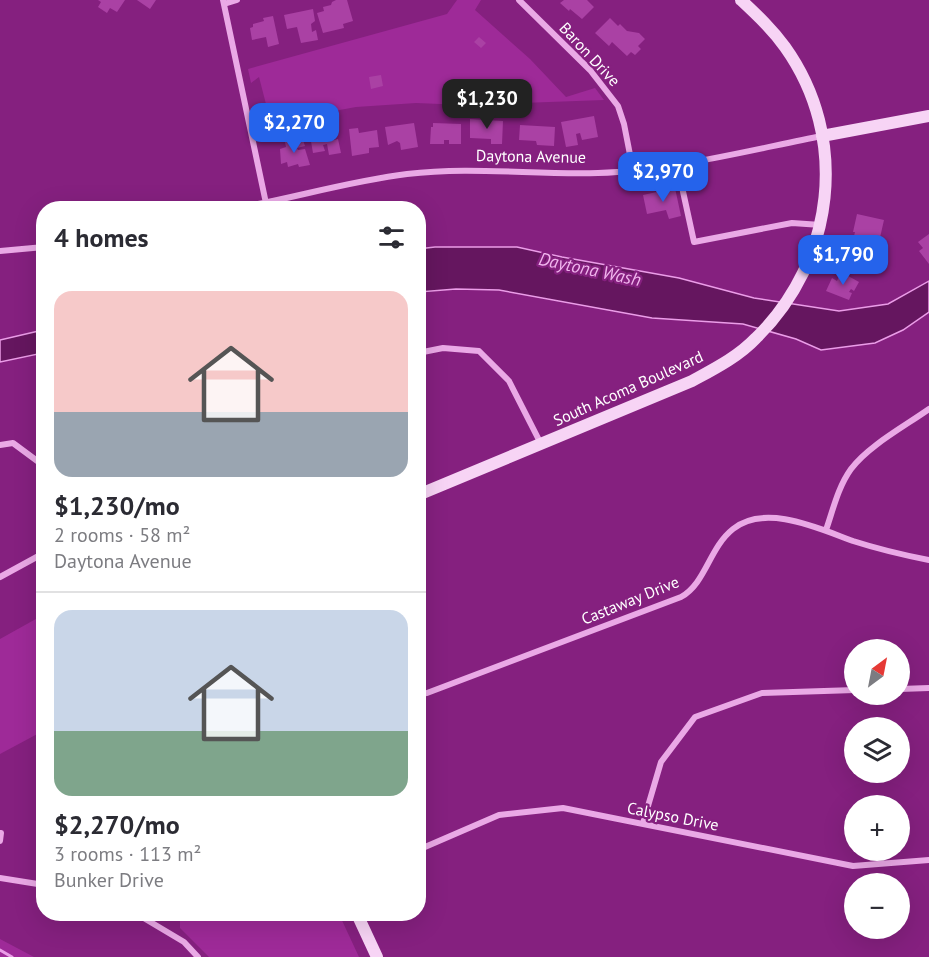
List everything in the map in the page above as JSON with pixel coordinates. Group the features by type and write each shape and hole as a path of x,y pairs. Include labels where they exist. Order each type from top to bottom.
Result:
{"main road":[{"name":"South Acoma Boulevard","path":"426,492 692,381 727,361 755,340 778,314 793,292 814,248 821,225 826,189 826,160 822,136 815,106 786,47 741,0"},
{"name":"Daytona Avenue","path":"822,136 929,116"},
{"path":"360,921 377,957"}],"street":[{"path":"237,0 223,2 266,201"},
{"name":"Baron Drive","path":"519,0 590,70 618,106 633,170"},
{"name":"Daytona Avenue","path":"286,201 354,183 434,171 597,173 633,170 677,164 822,136"},
{"path":"677,164 694,242 792,223 821,225"},
{"path":"0,251 36,248"},
{"path":"426,351 443,348 479,351 509,381 541,444"},
{"path":"826,530 840,487 851,468 869,452 929,409"},
{"path":"0,445 13,443 36,460"},
{"name":"Castaway Drive","path":"426,692 681,597 697,584 723,537 737,526 753,519 797,522 885,551 929,560"},
{"path":"0,577 36,557"},
{"path":"910,688 929,688"},
{"path":"643,823 661,762 694,717 762,693 844,690"},
{"name":"Calypso Drive","path":"426,847 499,815 563,808 853,866 929,860"},
{"path":"0,841 1,833"},
{"path":"0,878 36,884"},
{"path":"149,921 184,942 198,957"}],"shaded area":[{"path":"457,0 481,0 475,10 530,59 566,97 595,88 604,100 465,105 416,103 356,107 258,125 255,118 267,108 259,77 251,83 248,69 447,14"},
{"path":"36,619 36,735 0,754 0,639"},
{"path":"180,921 342,921 359,957 209,957 180,928"},
{"path":"0,939 34,957 0,957"}],"water":[{"name":"Daytona Wash","path":"517,247 679,278 754,298 839,311 888,304 929,281 929,312 903,330 875,343 821,350 796,339 743,324 652,318 499,290 456,289 426,291 426,248"},
{"path":"36,332 36,354 0,362 0,340"}],"building":[{"path":"98,0 125,0 117,12 110,8 107,13 98,7 101,2"},
{"path":"137,0 156,0 150,9"},
{"path":"336,0 347,0 353,21 343,24 344,28 323,33 317,13 324,11 323,7 331,5"},
{"path":"564,0 587,0 594,7 582,19 560,3"},
{"path":"313,9 315,21 311,24 312,32 316,30 318,40 301,43 297,27 287,29 284,15"},
{"path":"273,16 279,44 268,47 266,37 252,40 250,28 253,24 264,21 263,18"},
{"path":"610,18 618,26 620,24 627,31 639,33 645,39 638,46 641,49 635,55 631,52 627,56 612,42 609,46 595,33"},
{"path":"479,37 486,43 481,48 474,42"},
{"path":"381,75 383,86 371,89 369,77"},
{"path":"594,116 598,137 582,140 580,133 576,134 578,145 566,147 561,122"},
{"path":"301,119 303,131 285,135 283,123"},
{"path":"470,119 503,121 502,144 491,144 491,139 470,138"},
{"path":"414,123 418,147 401,150 400,143 397,141 388,145 385,127"},
{"path":"433,123 461,124 461,144 449,144 449,140 444,140 444,144 430,144"},
{"path":"520,125 555,127 554,146 537,145 536,141 519,140"},
{"path":"332,127 334,140 338,139 341,153 329,155 327,144 323,145 325,151 313,153 309,130"},
{"path":"358,128 359,133 377,130 379,147 369,148 369,153 352,156 349,129"},
{"path":"302,137 305,146 297,148 298,150 305,149 310,165 299,167 298,164 288,167 287,162 281,164 280,149 286,147 285,142"},
{"path":"675,188 681,216 669,219 666,210 647,214 643,195"},
{"path":"857,214 884,220 879,242 854,236"},
{"path":"929,234 929,264 919,251 923,248 918,242"},
{"path":"859,243 884,249 878,274 857,269 860,260 866,262 867,256 856,253"},
{"path":"841,272 859,282 854,291 851,289 849,292 852,293 849,300 826,291 832,278 837,281"}],"waterway":[{"path":"0,950 12,957"}]}
